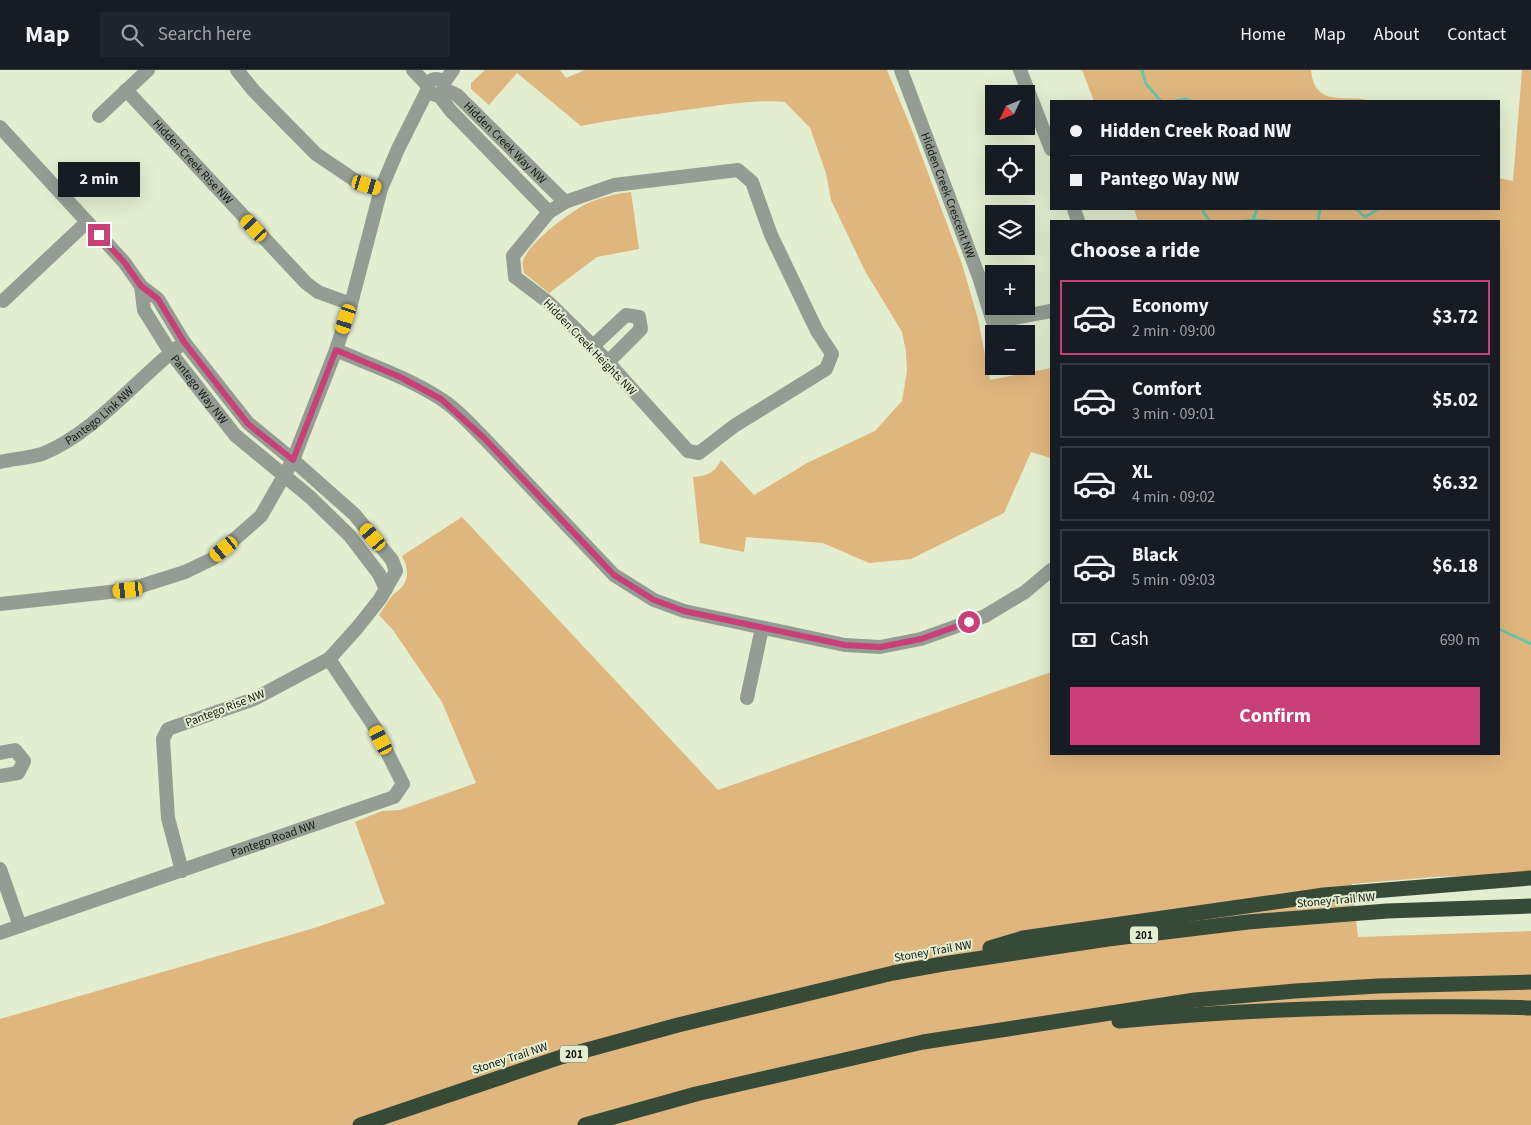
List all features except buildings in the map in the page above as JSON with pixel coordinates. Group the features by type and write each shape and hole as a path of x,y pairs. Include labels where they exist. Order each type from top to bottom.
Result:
{"highway":[{"path":"943,964 1023,938 1324,895 1531,878"},
{"name":"Stoney Trail NW","path":"360,1125 418,1104 579,1052 688,1023 893,973 1108,939 1248,922 1387,911 1531,906"},
{"path":"585,1125 696,1094 938,1039 1195,1000 1359,987 1531,982"},
{"path":"938,1039 1180,1015 1316,1009 1531,1008"}],"street":[{"path":"99,116 148,70"},
{"path":"237,70 254,91 316,154 359,183 381,189"},
{"name":"Hidden Creek Way NW","path":"415,70 436,87 457,95 565,202"},
{"path":"0,604 128,590 186,572 212,559 261,516 293,460 336,350 351,304 381,189 398,149 414,118 436,87 451,70"},
{"name":"Hidden Creek Crescent NW","path":"902,70 979,277 993,322 1050,311"},
{"path":"1020,70 1050,146"},
{"name":"Hidden Creek Way NW","path":"436,87 451,111 549,212"},
{"name":"Hidden Creek Rise NW","path":"126,90 306,283 318,292 351,304"},
{"name":"Pantego Way NW","path":"0,127 124,262 141,286 158,299 184,342 248,424 293,460"},
{"name":"Hidden Creek Heights NW","path":"738,170 752,182 771,235 816,331 832,354 826,369 734,426 699,453 688,451 593,346 548,302 515,276 514,256 549,212 565,202 614,185 738,170"},
{"path":"3,301 87,222"},
{"name":"Pantego Way NW","path":"141,286 144,310 171,353 235,435 285,476"},
{"path":"593,346 626,315 639,317 640,329 608,362"},
{"name":"Pantego Link NW","path":"0,462 41,454 84,431 184,342"},
{"path":"336,350 400,377 441,399 484,438 614,575 654,600 676,608 845,645 880,647 921,639 985,616 1025,592 1050,571"},
{"name":"Pantego Rise NW","path":"182,871 168,818 163,739 168,729 254,699 329,659 358,628 386,589 396,571 392,560 354,514 293,460"},
{"path":"285,476 350,536 378,574 386,589"},
{"path":"747,698 762,628"},
{"name":"Pantego Road NW","path":"0,933 394,797 403,784 374,726 329,659"},
{"path":"0,753 15,750 24,761 18,773 0,776"},
{"path":"0,869 20,926"}],"shaded area":[{"path":"485,70 560,70 566,78 585,70 887,70 912,130 962,264 978,319 985,355 985,375 989,375 990,380 1015,375 1035,375 1035,371 1050,368 1050,458 1031,452 1004,513 911,559 869,563 823,543 746,537 744,552 700,543 693,477 710,473 721,460 754,495 807,463 875,431 902,401 907,371 902,332 865,271 831,200 826,173 810,128 785,102 773,101 722,105 581,126 517,73 489,105 471,89 471,83"},
{"path":"1082,70 1311,70 1319,91 1325,95 1334,98 1367,100 1094,100"},
{"path":"1522,70 1531,70 1531,871 1517,874 1434,877 1352,884 1358,937 1531,931 1531,1125 0,1125 0,1019 311,929 385,904 355,822 382,811 400,810 476,783 442,702 393,630 379,615 407,578 407,569 402,556 462,517 718,790 1050,672 1050,755 1500,755 1500,220 1138,220 1134,210 1500,210 1500,178 1513,181"},
{"path":"631,192 639,249 597,257 549,293 524,273 523,262 527,253 541,237 560,221 591,202 608,196"}],"waterway":[{"path":"1142,70 1146,84 1160,100"},
{"path":"1180,100 1188,100"},
{"path":"1203,210 1208,220"},
{"path":"1253,220 1257,210"},
{"path":"1318,220 1320,210"},
{"path":"1357,210 1365,217 1376,210"},
{"path":"1500,629 1531,644"}],"route":[{"path":"99,235 124,262 141,286 158,299 184,342 248,424 293,460 336,350 400,377 441,399 484,438 614,575 654,600 684,611 845,645 880,647 921,639 969,622"}]}
